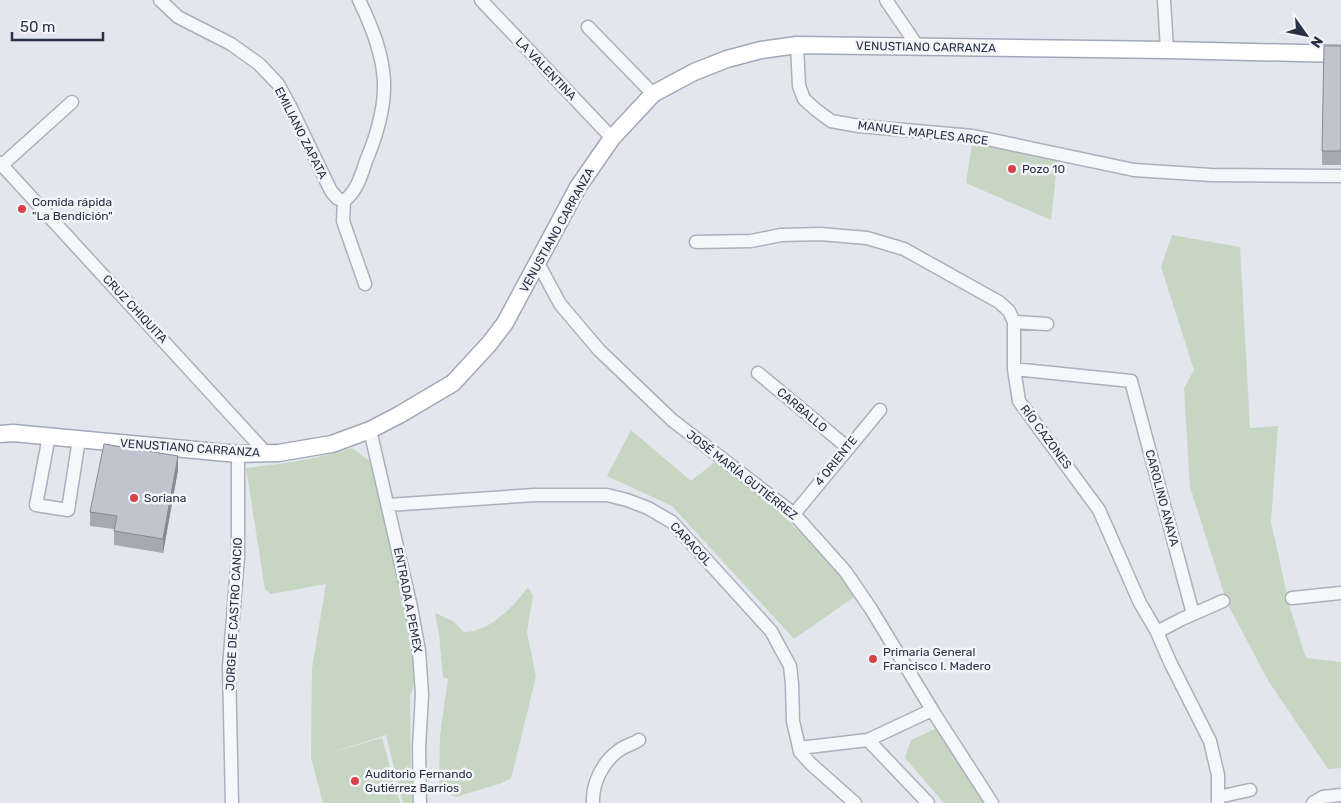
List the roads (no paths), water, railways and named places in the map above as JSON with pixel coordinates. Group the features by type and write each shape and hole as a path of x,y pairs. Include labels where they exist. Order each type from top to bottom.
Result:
{"main road":[{"name":"VENUSTIANO CARRANZA","path":"0,434 14,433 238,454 267,454 332,444 370,430 414,407 453,383 479,356 505,323 578,186 612,138 653,94 694,72 727,59 761,50 797,46 1341,54"}],"street":[{"name":"EMILIANO ZAPATA","path":"160,0 178,17 231,44 259,64 278,84 331,191 337,198 344,200"},
{"path":"359,0 374,30 384,68 384,102 376,138 352,194 344,200 343,221 365,284"},
{"name":"LA VALENTINA","path":"481,0 612,138"},
{"path":"886,0 918,47"},
{"path":"1164,0 1167,50"},
{"path":"588,27 653,94"},
{"name":"MANUEL MAPLES ARCE","path":"797,46 800,86 804,99 815,110 831,121 860,126 973,136 1134,170 1211,175 1341,176"},
{"name":"CRUZ CHIQUITA","path":"72,102 1,164 267,454"},
{"path":"696,242 751,241 781,235 820,234 867,238 904,249 984,293 1009,311 1014,322 1047,324"},
{"name":"JOSÉ MARÍA GUTIÉRREZ","path":"538,263 560,304 599,350 672,420 794,514 845,572 872,609 932,710 992,803"},
{"name":"RÍO CAZONES","path":"1014,322 1014,368 1019,401 1099,510 1140,603 1157,632 1210,742 1218,775 1218,800"},
{"name":"CAROLINO ANAYA","path":"1014,368 1131,381 1193,614"},
{"name":"CARBALLO","path":"758,373 847,447"},
{"name":"4 ORIENTE","path":"794,514 847,447 880,410"},
{"name":"ENTRADA A PEMEX","path":"370,430 419,651 422,694 418,748 420,803"},
{"path":"49,436 36,505 68,510 79,439"},
{"name":"JORGE DE CASTRO CANCIO","path":"232,803 229,667 238,558 238,454"},
{"name":"CARACOL","path":"388,505 535,495 607,495 627,500 672,522 772,631 790,666 793,721 800,752 854,803"},
{"path":"1292,598 1341,593"},
{"path":"1157,632 1223,601"},
{"path":"799,748 868,740 932,710"},
{"path":"593,803 594,784 610,760 618,751 640,740"},
{"path":"868,740 928,803"},
{"path":"1218,800 1250,790"},
{"path":"1313,803 1323,797 1341,795"}],"place":[{"name":"Pozo 10","path":"1012,169"},
{"name":"Comida rápida \"La Bendición\"","path":"22,209"},
{"name":"Soriana","path":"134,498"},
{"name":"Primaria General Francisco I. Madero","path":"873,659"},
{"name":"Auditorio Fernando Gutiérrez Barrios","path":"355,781"}]}
